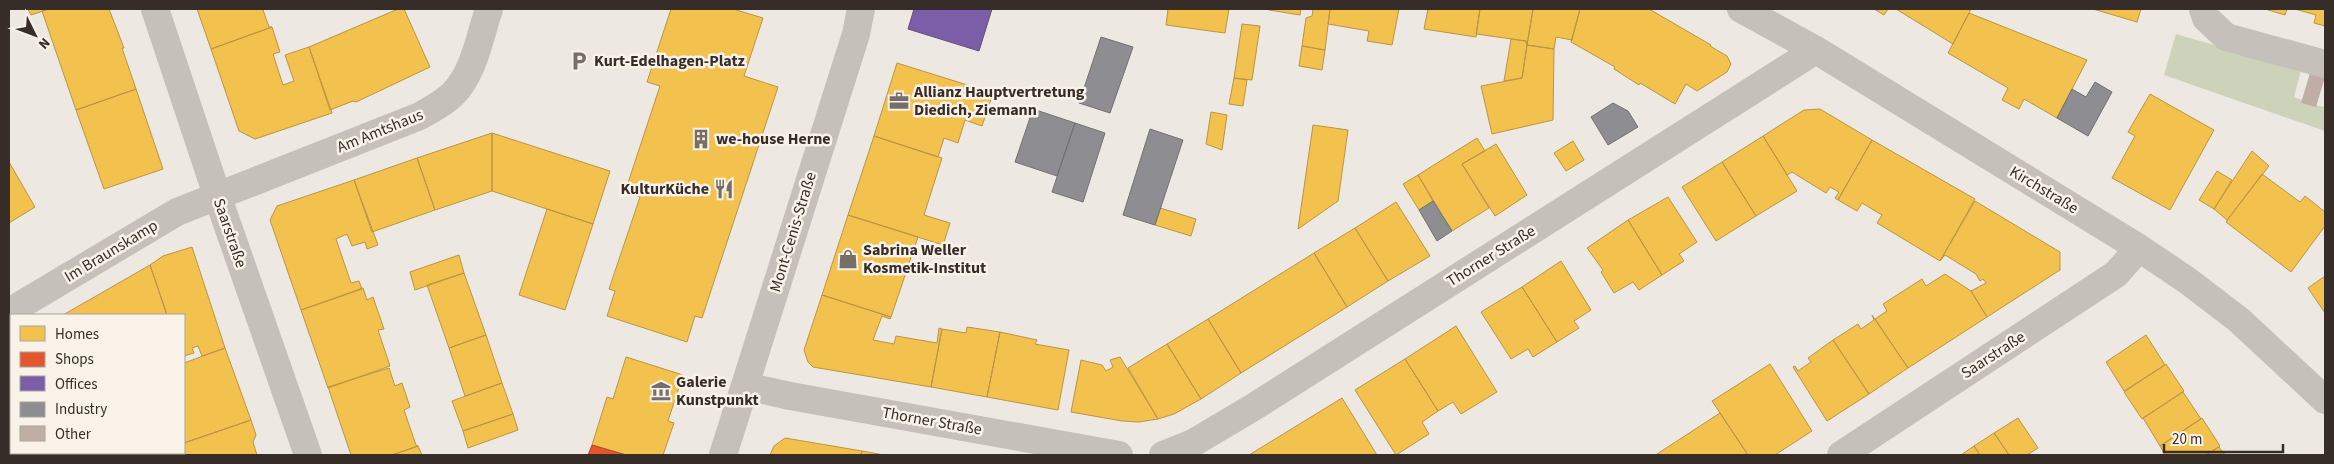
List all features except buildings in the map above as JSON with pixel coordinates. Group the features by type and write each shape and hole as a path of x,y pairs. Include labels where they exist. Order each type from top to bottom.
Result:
{"street":[{"name":"Saarstraße","path":"155,9 216,195 308,455"},
{"name":"Am Amtshaus","path":"216,195 420,116 440,104 453,94 463,81 473,58 489,9"},
{"name":"Mont-Cenis-Straße","path":"723,455 856,34 862,9"},
{"name":"Kirchstraße","path":"1741,9 1816,50 2140,248 2188,280 2239,320 2325,400"},
{"path":"2203,9 2206,18 2226,36 2325,64"},
{"name":"Thorner Straße","path":"1163,455 1193,443 1252,408 1816,50"},
{"name":"Im Braunskamp","path":"9,312 177,212 216,195"},
{"name":"Saarstraße","path":"1842,455 2116,274 2140,248"},
{"name":"Thorner Straße","path":"745,386 790,396 1119,455"}],"green space":[{"path":"2176,34 2301,70 2294,97 2302,100 2302,103 2325,107 2325,131 2164,75"}],"place":[{"name":"Kurt-Edelhagen-Platz","path":"579,61"},
{"name":"Allianz Hauptvertretung Diedich, Ziemann","path":"899,101"},
{"name":"we-house Herne","path":"701,139"},
{"name":"KulturKüche","path":"724,189"},
{"name":"Sabrina Weller Kosmetik-Institut","path":"848,259"},
{"name":"Galerie Kunstpunkt","path":"661,391"}]}
